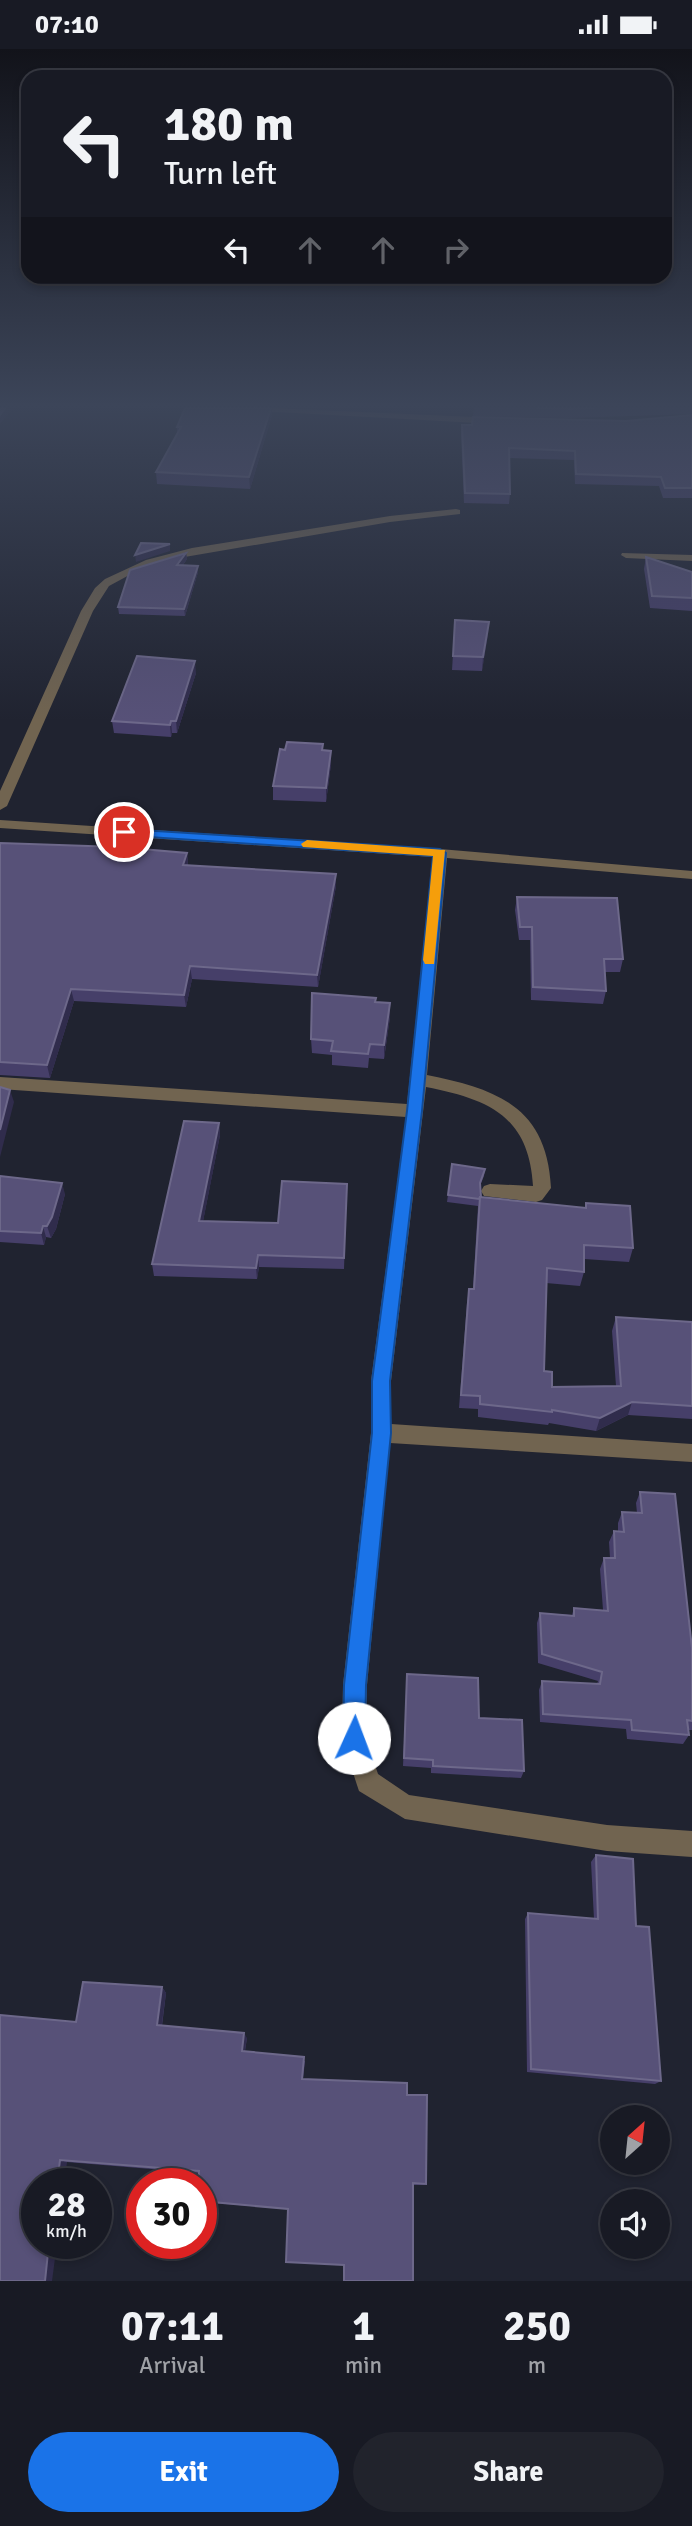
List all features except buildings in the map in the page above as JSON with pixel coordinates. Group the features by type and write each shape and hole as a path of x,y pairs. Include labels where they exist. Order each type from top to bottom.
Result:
{"street":[{"path":"0,806 87,611 105,582 136,567 208,548 277,539 412,515 454,512"},
{"path":"626,555 692,558"},
{"path":"0,824 440,853 692,875"},
{"path":"440,853 415,1111 381,1381 381,1433 355,1685 354,1738 368,1782 405,1807 607,1838 692,1844"},
{"path":"418,1079 480,1093 504,1103 522,1121 532,1140 542,1188 536,1195 490,1191"},
{"path":"0,1083 415,1111"},
{"path":"381,1433 692,1453"}],"slow traffic":[{"path":"307,844 440,853 429,960"}],"route":[{"path":"124,832 440,853 415,1111 381,1381 381,1433 355,1685 354,1738"}]}
